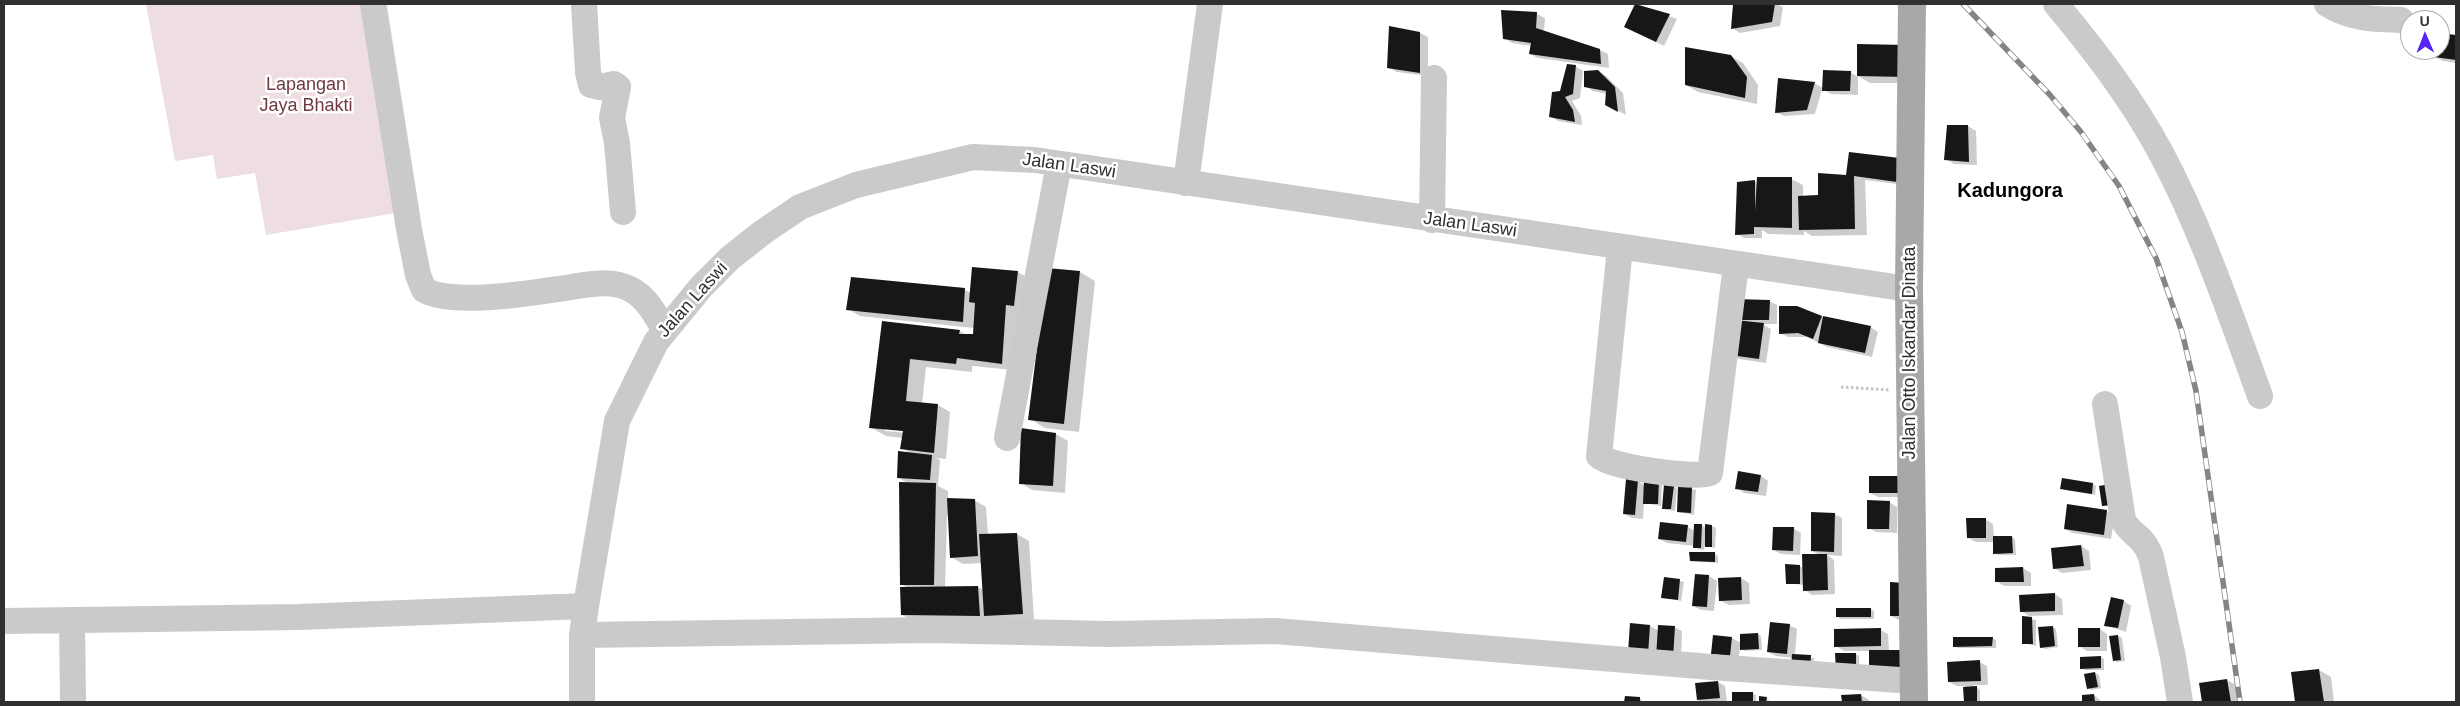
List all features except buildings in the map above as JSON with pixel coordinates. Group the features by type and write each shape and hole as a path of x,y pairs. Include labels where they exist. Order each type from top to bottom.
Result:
{"main road":[{"name":"Jalan Otto Iskandar Dinata","path":"1912,4 1909,289 1914,692"}],"street":[{"path":"373,4 409,230 418,275 424,290 436,296 480,296 539,292 595,283 614,283 632,289 646,300 665,331"},
{"path":"584,4 588,72 591,86 600,88 614,84 618,88 612,118 617,143 623,212"},
{"path":"1186,183 1210,4"},
{"path":"2056,4 2102,60 2161,153 2210,260 2260,396"},
{"path":"2327,4 2344,14 2378,20 2400,20"},
{"path":"1432,220 1434,78"},
{"name":"Jalan Laswi","path":"582,702 582,635 617,421 642,367 656,342 701,287 730,258 763,232 800,207 856,185 973,157 1035,160 1620,248 1909,289"},
{"path":"1008,438 1059,164"},
{"path":"1620,248 1599,456 1602,459 1619,464 1675,473 1698,476 1710,473 1736,264"},
{"path":"2104,404 2123,520 2127,528 2140,536 2147,545 2151,557 2173,657 2180,702"},
{"path":"4,621 299,617 586,606"},
{"path":"72,620 73,702"},
{"path":"582,635 931,630 1109,634 1275,631 1701,666 1914,692"}],"path":[{"path":"1840,387 1910,391"}],"green space":[{"name":"Lapangan Jaya Bhakti","path":"146,4 387,4 419,209 266,235 255,173 217,179 213,155 175,161"}],"railway":[{"path":"1963,4 2050,95 2081,132 2119,186 2156,258 2182,332 2196,391 2240,702"}],"district":[{"name":"Kadungora","path":"2010,191"}]}
